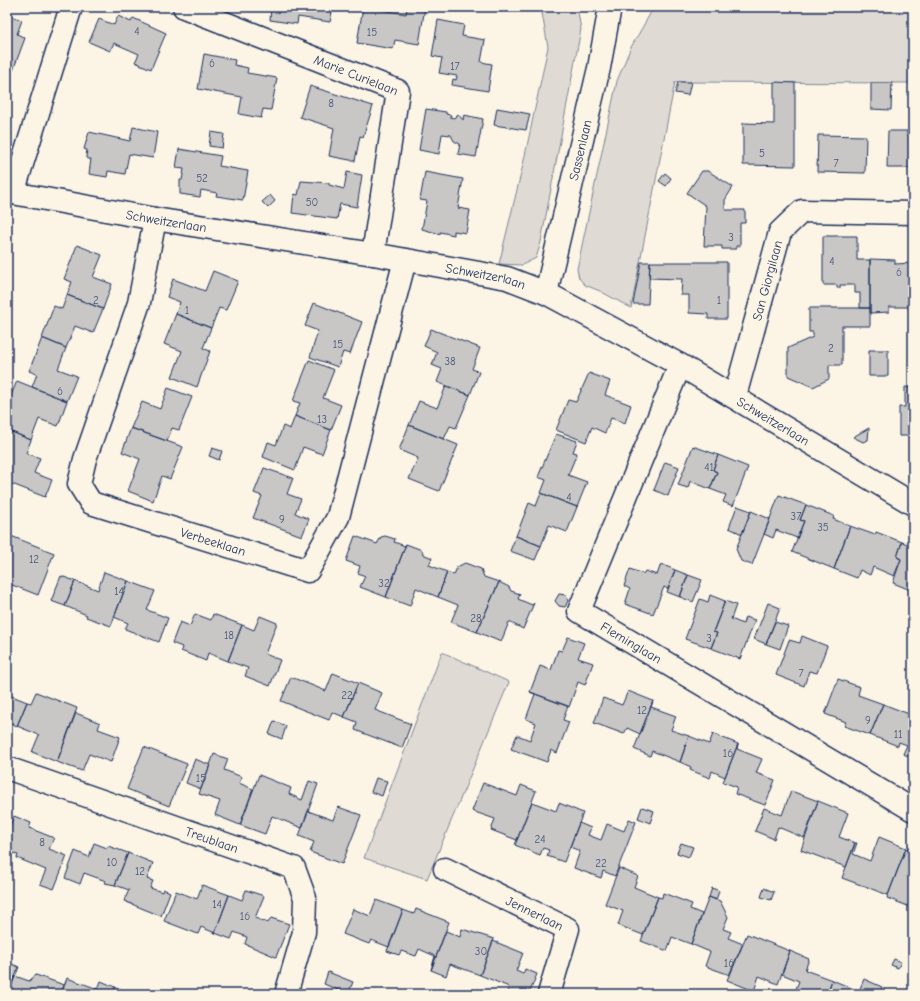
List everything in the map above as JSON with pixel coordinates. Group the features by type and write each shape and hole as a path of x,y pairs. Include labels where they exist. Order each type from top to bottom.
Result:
{"street":[{"path":"10,193 71,7"},
{"name":"Marie Curielaan","path":"184,7 398,91 373,254"},
{"name":"Sassenlaan","path":"546,293 599,68 610,7"},
{"name":"Schweitzerlaan","path":"10,193 506,278 546,293 680,365 735,396 913,504"},
{"name":"San Giorgilaan","path":"735,396 780,232 802,212 913,214"},
{"name":"Verbeeklaan","path":"156,219 139,303 85,458 79,484 91,503 308,571 338,517 405,260"},
{"name":"Fleminglaan","path":"680,365 579,611 913,810"},
{"name":"Treublaan","path":"7,768 294,868 305,898 304,932 286,994"},
{"name":"Jennerlaan","path":"445,869 568,929 556,992"}],"shaded area":[{"path":"539,7 577,7 581,29 541,242 536,258 522,265 499,264 523,165 548,47 542,13"},
{"path":"654,7 913,7 913,83 675,82 631,308 600,291 585,285 579,278 577,269 617,81 630,49"},
{"path":"442,652 509,682 427,879 364,858"}],"building":[{"path":"271,7 333,7 330,22 298,17 297,24 270,20"},
{"path":"363,7 406,14 407,7 425,7 419,44 395,40 393,49 357,43"},
{"path":"7,15 22,20 17,34 25,38 8,84"},
{"path":"118,16 131,22 133,18 166,33 151,69 135,62 139,54 114,43 110,51 89,42 99,19 114,25"},
{"path":"438,20 464,25 462,36 485,40 481,62 492,64 488,91 452,85 453,79 456,80 457,76 439,73 442,58 432,56"},
{"path":"204,54 235,60 234,65 248,68 247,73 277,78 271,110 263,109 261,118 239,114 242,97 198,89"},
{"path":"678,82 691,82 688,95 675,93"},
{"path":"774,82 795,83 795,166 743,165 743,123 774,124"},
{"path":"871,83 892,83 891,110 871,109"},
{"path":"310,86 373,106 363,137 360,136 355,161 329,156 334,128 300,117"},
{"path":"497,108 530,114 526,130 494,125"},
{"path":"426,109 446,112 446,114 451,115 450,117 454,118 458,114 463,120 464,115 483,119 476,157 458,154 460,144 454,141 451,135 442,134 439,154 419,150"},
{"path":"133,127 157,132 153,158 129,154 125,174 108,171 107,177 89,174 91,159 88,159 86,156 87,150 84,149 89,132 130,141"},
{"path":"888,131 907,131 907,135 913,136 913,168 887,168"},
{"path":"211,132 224,134 222,148 209,146"},
{"path":"818,135 866,136 865,173 817,172"},
{"path":"179,149 221,156 219,166 248,171 243,200 216,196 217,193 201,190 200,197 180,194 180,180 182,180 184,169 176,168"},
{"path":"702,171 708,171 733,187 725,200 725,210 745,210 745,223 740,223 740,246 736,246 736,249 722,249 722,246 704,246 706,206 687,193"},
{"path":"347,172 362,175 357,207 340,204 337,219 292,213 294,194 298,195 301,181 329,183 329,185 344,189"},
{"path":"425,172 463,179 458,208 470,210 466,233 454,231 454,235 440,232 440,234 422,229 427,201 420,200"},
{"path":"665,173 671,178 666,186 659,181"},
{"path":"270,195 275,201 268,208 262,202"},
{"path":"823,236 857,236 857,260 870,260 870,308 860,308 860,293 855,293 855,285 840,285 840,288 837,288 837,285 823,285"},
{"path":"77,245 102,255 93,277 112,284 103,309 67,295 72,282 64,279"},
{"path":"870,259 895,260 895,264 913,263 913,307 889,307 889,312 870,313"},
{"path":"641,262 650,262 648,304 633,304"},
{"path":"650,262 727,262 727,319 708,319 708,314 689,313 689,295 681,295 682,279 649,278"},
{"path":"213,271 238,281 226,310 219,308 211,328 176,314 180,302 167,297 173,279 205,291"},
{"path":"67,295 103,309 93,333 75,326 66,348 42,338 54,306 62,309"},
{"path":"314,303 362,322 350,354 343,352 338,367 310,357 318,331 305,326"},
{"path":"809,308 870,308 870,326 842,326 842,365 829,365 829,379 813,387 788,376 788,348 813,337 813,332 809,332"},
{"path":"176,314 211,328 203,348 210,351 197,387 172,377 182,351 164,344"},
{"path":"431,329 480,348 472,369 479,372 470,395 437,382 442,369 432,365 437,352 424,346"},
{"path":"42,338 66,348 58,369 77,376 67,401 32,387 37,374 29,371"},
{"path":"869,350 888,350 888,376 869,376"},
{"path":"309,360 334,370 323,398 341,405 331,430 295,416 300,403 293,401"},
{"path":"589,373 610,381 605,395 631,405 625,423 611,418 605,433 592,427 586,442 556,430 568,400 576,402"},
{"path":"17,381 67,401 58,426 39,419 31,440 7,430 12,417 8,415 11,407 7,405"},
{"path":"446,386 470,395 456,428 450,426 444,439 409,425 419,401 437,408"},
{"path":"905,387 913,388 913,436 899,436 899,407 905,407"},
{"path":"168,388 192,397 179,430 172,428 167,441 131,428 142,402 160,409"},
{"path":"295,416 331,430 322,454 303,447 295,470 263,457 268,442 276,445 283,426 290,429"},
{"path":"409,425 458,445 439,491 409,479 418,458 399,450"},
{"path":"131,428 183,447 170,479 162,476 153,501 128,491 140,459 122,452"},
{"path":"869,428 868,440 863,442 853,437"},
{"path":"7,430 31,440 26,453 40,458 34,473 52,480 45,497 7,482"},
{"path":"556,434 577,441 573,452 577,453 568,475 587,482 577,507 541,493 546,480 538,477"},
{"path":"693,446 718,455 713,470 717,472 710,489 690,481 688,488 678,485"},
{"path":"212,448 222,451 219,460 209,456"},
{"path":"718,455 748,467 733,506 723,502 726,495 710,489 717,472 713,470"},
{"path":"665,462 679,467 668,496 654,490"},
{"path":"264,468 293,478 287,494 301,499 295,513 309,519 302,536 253,518 262,496 254,493"},
{"path":"541,493 577,507 567,532 549,525 541,546 516,536 529,503 536,506"},
{"path":"779,495 806,505 800,520 804,521 797,538 776,530 773,538 764,534"},
{"path":"806,505 834,516 833,519 850,526 834,569 792,552 804,521 800,520"},
{"path":"737,506 751,511 742,534 729,528"},
{"path":"751,511 770,519 752,565 741,561 736,549"},
{"path":"850,526 875,535 876,532 902,542 897,557 901,559 894,576 873,567 870,575 860,570 857,578 834,569"},
{"path":"11,536 54,553 38,595 7,583 7,548"},
{"path":"355,536 377,544 381,537 385,536 395,539 394,542 405,546 406,544 386,597 360,587 365,576 358,573 360,566 346,561"},
{"path":"516,536 541,546 535,560 510,551"},
{"path":"902,542 913,546 913,591 893,583 901,559 897,557"},
{"path":"406,544 422,550 423,554 432,558 429,565 447,572 438,597 416,588 410,606 386,597"},
{"path":"465,563 481,569 484,577 499,582 477,632 451,622 458,605 438,597 447,572 454,575 457,567"},
{"path":"661,564 675,570 668,589 664,587 653,614 625,604 630,589 624,586 630,569 643,574 645,571 657,575"},
{"path":"675,570 688,575 680,597 667,592"},
{"path":"104,572 128,581 111,626 86,617 87,615 65,606 75,581 98,590"},
{"path":"688,575 702,580 693,602 680,597"},
{"path":"61,576 75,581 65,606 51,601"},
{"path":"128,581 155,591 147,610 168,618 159,642 125,629 128,623 114,617"},
{"path":"499,582 509,587 511,591 520,594 518,599 532,605 534,603 523,629 509,622 501,642 477,632"},
{"path":"559,594 566,595 568,601 565,607 559,606 555,601"},
{"path":"710,595 725,601 713,632 717,633 711,648 685,639 700,599 708,602"},
{"path":"725,601 736,605 731,619 743,624 745,617 755,620 740,659 711,648 717,633 713,632"},
{"path":"768,603 780,608 766,644 754,639"},
{"path":"195,614 211,620 213,614 242,625 228,661 208,653 206,661 181,651 182,647 172,643 180,622 190,626"},
{"path":"260,616 277,623 265,654 280,660 270,686 245,676 248,668 228,661 242,625 254,630"},
{"path":"775,622 788,626 780,649 766,644"},
{"path":"802,636 827,646 817,673 809,671 804,686 776,675 789,640 800,643"},
{"path":"568,637 584,643 578,658 593,663 585,685 578,682 569,707 530,692 540,666 551,670 558,650 562,651"},
{"path":"333,673 358,683 344,717 332,712 329,720 281,701 291,677 326,691"},
{"path":"838,679 860,687 858,695 883,704 870,735 844,726 846,722 825,714"},
{"path":"358,683 382,693 375,710 411,724 402,748 355,730 357,722 344,717"},
{"path":"628,691 653,701 640,734 627,728 624,734 594,723 603,698 622,705"},
{"path":"36,692 77,708 57,762 32,752 39,735 17,726 27,702 31,703"},
{"path":"530,692 568,706 563,720 569,722 557,753 551,750 547,762 511,749 517,735 530,740 536,723 526,719 535,694"},
{"path":"7,694 27,702 17,726 7,722"},
{"path":"653,701 651,707 676,716 671,730 689,736 680,762 652,751 650,756 634,749"},
{"path":"883,704 909,714 913,707 913,758 903,754 907,745 899,742 898,746 870,735"},
{"path":"76,713 100,723 98,729 120,737 111,762 89,754 82,771 57,762"},
{"path":"274,721 286,726 282,739 269,734"},
{"path":"713,734 738,744 725,777 712,771 710,778 690,770 691,767 680,762 689,736 709,744"},
{"path":"738,744 737,749 762,759 756,773 775,780 765,805 735,794 737,787 723,782"},
{"path":"144,747 187,764 169,806 127,789"},
{"path":"214,754 228,759 224,770 242,777 239,783 253,789 240,825 215,815 220,801 199,794"},
{"path":"195,759 210,765 201,789 186,783"},
{"path":"259,775 291,788 289,794 302,800 309,781 318,784 302,828 272,816 265,834 240,825"},
{"path":"376,778 387,781 382,796 371,792"},
{"path":"483,783 517,796 521,785 536,791 517,840 491,830 495,819 472,811"},
{"path":"791,791 818,801 804,838 778,827 774,839 755,831 764,808 782,815"},
{"path":"818,801 848,813 839,837 855,843 846,867 801,850"},
{"path":"532,802 556,811 559,803 583,813 564,862 547,856 549,850 543,848 540,855 515,845"},
{"path":"338,807 361,815 342,864 310,852 314,842 299,836 308,811 333,820"},
{"path":"642,807 654,811 650,823 638,818"},
{"path":"14,816 31,823 29,828 54,838 49,849 67,856 54,889 40,884 46,870 17,858 18,855 7,850 7,833"},
{"path":"629,819 636,822 615,876 603,871 601,878 574,868 580,851 570,847 579,823 591,828 588,835 601,840 607,824 624,831"},
{"path":"879,837 906,848 888,895 842,878 855,843 857,843 853,854 870,861"},
{"path":"94,843 128,853 115,885 105,883 106,881 84,873 80,884 65,878 75,851 89,857"},
{"path":"681,843 693,847 689,857 677,853"},
{"path":"906,848 913,850 913,908 887,898"},
{"path":"128,853 153,863 147,879 153,881 150,888 162,892 163,889 170,892 161,916 124,901 129,890 115,885"},
{"path":"619,868 638,876 634,887 658,897 643,935 618,925 623,911 605,904"},
{"path":"202,885 229,895 215,933 201,927 198,934 164,921 176,891 197,899"},
{"path":"712,888 719,891 716,900 709,897"},
{"path":"764,888 774,892 771,900 761,897"},
{"path":"246,890 264,896 255,918 268,923 271,918 289,924 276,957 245,944 247,937 234,932 231,939 215,933 229,895 242,900"},
{"path":"663,893 692,904 690,909 702,914 691,944 672,937 667,951 641,941 658,897 662,898"},
{"path":"709,897 720,901 728,917 723,929 731,932 728,938 743,944 730,975 705,966 710,952 691,944"},
{"path":"376,900 403,910 389,947 371,940 369,944 343,934 353,909 370,916"},
{"path":"416,909 449,922 431,970 435,956 419,949 416,956 401,951 399,955 387,951 403,910 414,914"},
{"path":"462,929 494,939 480,975 450,964 446,976 431,970 446,931 460,937"},
{"path":"747,934 790,951 778,984 759,976 754,991 727,980"},
{"path":"493,941 523,953 516,971 523,974 525,969 537,974 529,994 524,992 523,994 506,994 509,987 480,975"},
{"path":"790,951 809,959 805,970 832,980 827,994 794,994 799,981 782,974"},
{"path":"894,959 901,962 898,968 891,965"},
{"path":"7,962 19,967 8,994 7,994"},
{"path":"328,972 353,982 348,994 324,984"},
{"path":"36,975 64,985 61,994 8,994 15,976 29,981"},
{"path":"67,978 98,989 101,981 115,987 113,994 61,994"},
{"path":"864,979 882,987 879,994 827,994 832,980 859,991"},
{"path":"115,987 131,993 131,994 113,994"}]}
